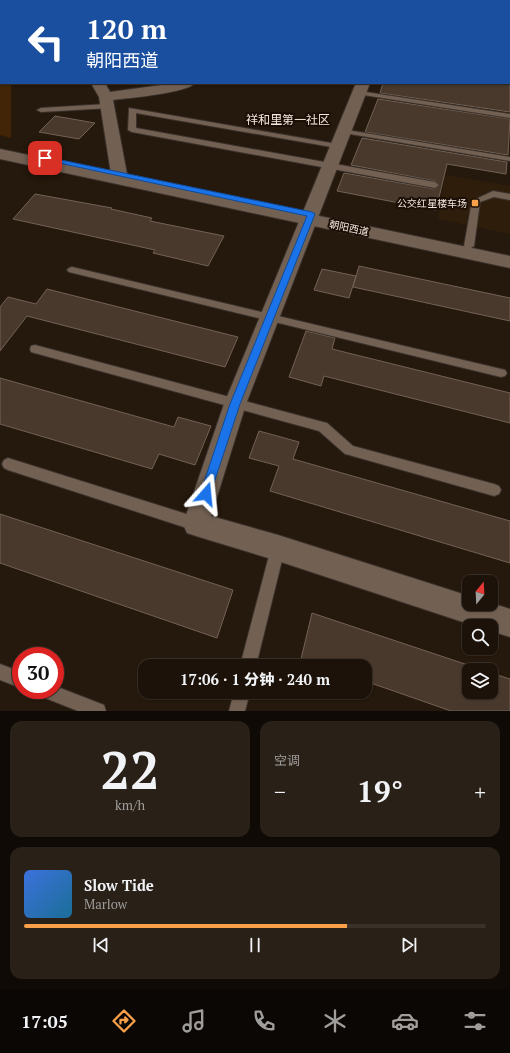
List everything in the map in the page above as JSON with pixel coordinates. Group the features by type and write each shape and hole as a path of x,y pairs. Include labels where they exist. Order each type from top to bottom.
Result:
{"main road":[{"name":"朝阳西道","path":"0,148 311,217"},
{"name":"朝阳西道","path":"0,154 466,249 510,255"},
{"name":"朝阳西道","path":"466,249 510,262"}],"street":[{"path":"98,84 106,101 120,174"},
{"path":"106,101 178,87 186,84"},
{"path":"361,88 311,217 235,404 196,524 278,548 510,623"}],"lane":[{"path":"361,88 510,116"},
{"path":"41,110 106,101"},
{"path":"435,185 337,148 132,110 132,130 337,148 510,159"},
{"path":"466,249 476,201 493,194 510,197"},
{"path":"72,270 501,373"},
{"path":"35,349 323,427 350,450 494,490"},
{"path":"8,464 196,524"},
{"path":"250,659 278,548"},
{"path":"0,672 12,677"},
{"path":"64,697 98,711"},
{"path":"237,711 240,699"}],"shaded area":[{"path":"0,84 11,84 11,138 0,135"},
{"name":"公交红星楼车场","path":"445,175 510,186 510,234 438,219"}],"building":[{"path":"383,84 510,84 510,112 380,93"},
{"path":"378,99 510,119 508,155 365,132"},
{"path":"55,116 95,123 79,139 39,132"},
{"path":"362,138 507,162 506,174 447,164 436,210 337,191 344,173 435,189 440,185 435,181 351,165"},
{"path":"35,194 112,208 111,209 152,218 150,221 224,236 208,266 153,253 155,250 13,219"},
{"path":"359,266 510,298 510,321 353,287"},
{"path":"322,269 356,276 349,298 314,290"},
{"path":"47,289 238,337 225,367 27,316 0,351 0,307 8,297 36,304"},
{"path":"306,331 335,338 332,349 510,393 510,423 324,376 321,386 289,377"},
{"path":"0,378 174,427 178,417 211,426 195,465 159,454 152,469 0,424"},
{"path":"259,431 299,442 293,459 510,521 510,563 270,491 279,466 249,458"},
{"path":"0,514 233,590 217,638 0,563"},
{"path":"312,613 462,663 462,699 498,699 498,675 510,679 510,711 451,711 372,683 372,659 301,659"}],"place":[{"name":"公交红星楼车场","path":"475,203"}],"district":[{"name":"祥和里第一社区","path":"288,119"}],"route":[{"path":"45,158 312,214 235,404 206,494"}]}
